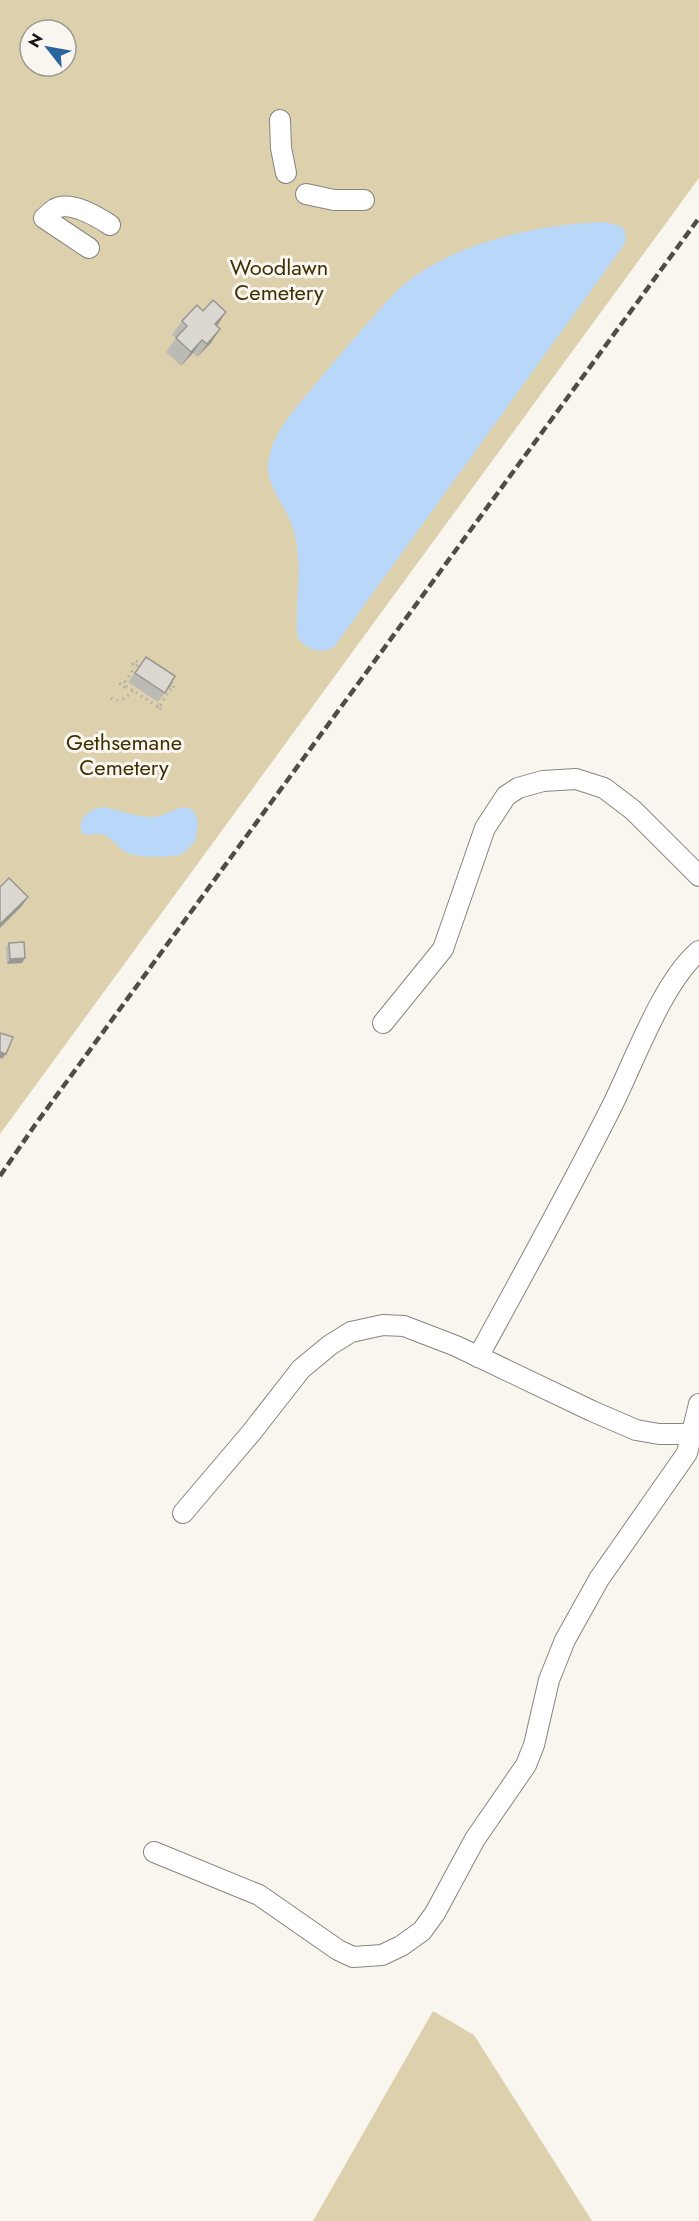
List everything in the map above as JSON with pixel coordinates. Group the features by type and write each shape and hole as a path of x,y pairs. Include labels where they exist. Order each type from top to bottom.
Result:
{"lane":[{"path":"280,120 281,148 286,173"},
{"path":"306,194 334,200 364,200"},
{"path":"89,248 44,218 56,208 63,206 81,210 110,225"},
{"path":"383,1023 443,949 485,828 506,796 518,788 543,781 576,779 604,788 633,810 699,876"},
{"path":"478,1357 595,1139 660,1005 678,976 699,951"},
{"path":"183,1513 251,1433 301,1369 351,1332 383,1325 404,1326 478,1357 636,1430 659,1434 695,1434"},
{"path":"154,1852 259,1895 338,1950 353,1957 382,1955 401,1946 422,1931 435,1913 475,1839 526,1765 534,1744 549,1680 565,1640 580,1610 633,1528 687,1453 695,1434 699,1404"}],"path":[{"path":"146,669 137,665 125,684 159,705 170,686 162,679"},
{"path":"111,698 124,699 132,690"}],"green space":[{"name":"Woodlawn Cemetery","path":"0,0 699,0 699,178 0,1134"},
{"path":"433,2011 474,2035 592,2221 313,2221"}],"water":[{"path":"604,222 624,229 626,239 624,245 334,647 318,651 304,645 297,636 298,550 291,523 268,472 270,452 287,419 390,298 420,272 469,248 496,239 552,227"},
{"path":"101,807 147,817 159,816 181,808 191,809 197,820 198,829 195,842 181,855 151,857 129,854 105,835 82,833 81,823 85,816"}],"building":[{"path":"213,300 226,312 215,324 220,329 207,344 202,340 191,352 176,338 187,326 182,321 197,305 203,311"},
{"path":"146,657 175,676 165,693 135,673"},
{"path":"9,878 28,897 0,924 0,887"},
{"path":"24,942 25,958 10,959 9,943"},
{"path":"0,1033 13,1037 6,1054 0,1052"}],"railway":[{"path":"0,1176 699,218"}],"park label":[{"name":"Gethsemane Cemetery","path":"124,754"}]}
